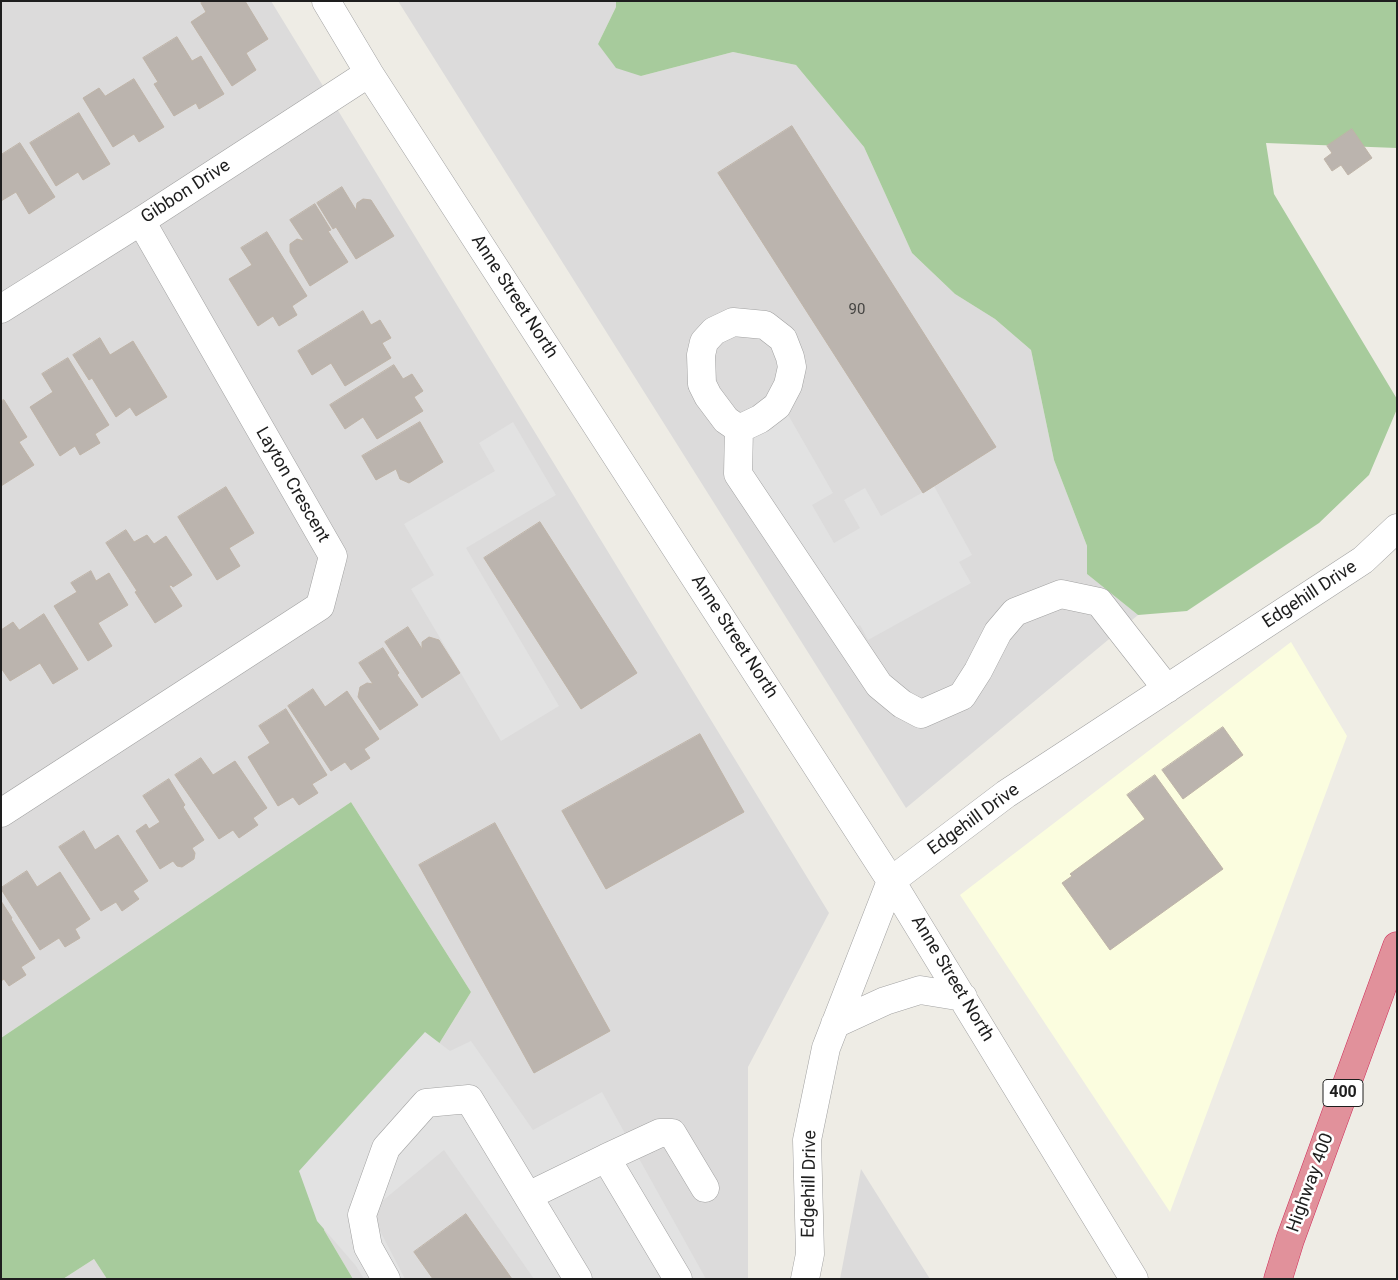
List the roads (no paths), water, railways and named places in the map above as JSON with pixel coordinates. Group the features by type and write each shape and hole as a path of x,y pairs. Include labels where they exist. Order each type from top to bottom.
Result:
{"highway":[{"name":"Highway 400","path":"1278,1279 1290,1240 1397,946"}],"street":[{"name":"Anne Street North","path":"326,1 369,73 892,881 1134,1279"},
{"name":"Gibbon Drive","path":"1,309 141,221 369,73"},
{"name":"Layton Crescent","path":"1,814 320,606 333,556 141,221"},
{"path":"739,429 738,474 879,685 902,704 921,714 962,696 978,671 998,632 1015,612 1061,594 1100,602 1167,689"},
{"name":"Edgehill Drive","path":"805,1279 810,1254 807,1140 826,1048 892,881 1006,794 1363,560 1397,528"},
{"path":"835,1024 885,1001 920,990 963,996"},
{"path":"386,1279 368,1247 362,1215 386,1148 426,1104 469,1099 578,1279"},
{"path":"528,1196 660,1133 672,1133 704,1188"},
{"path":"606,1158 678,1279"}]}
